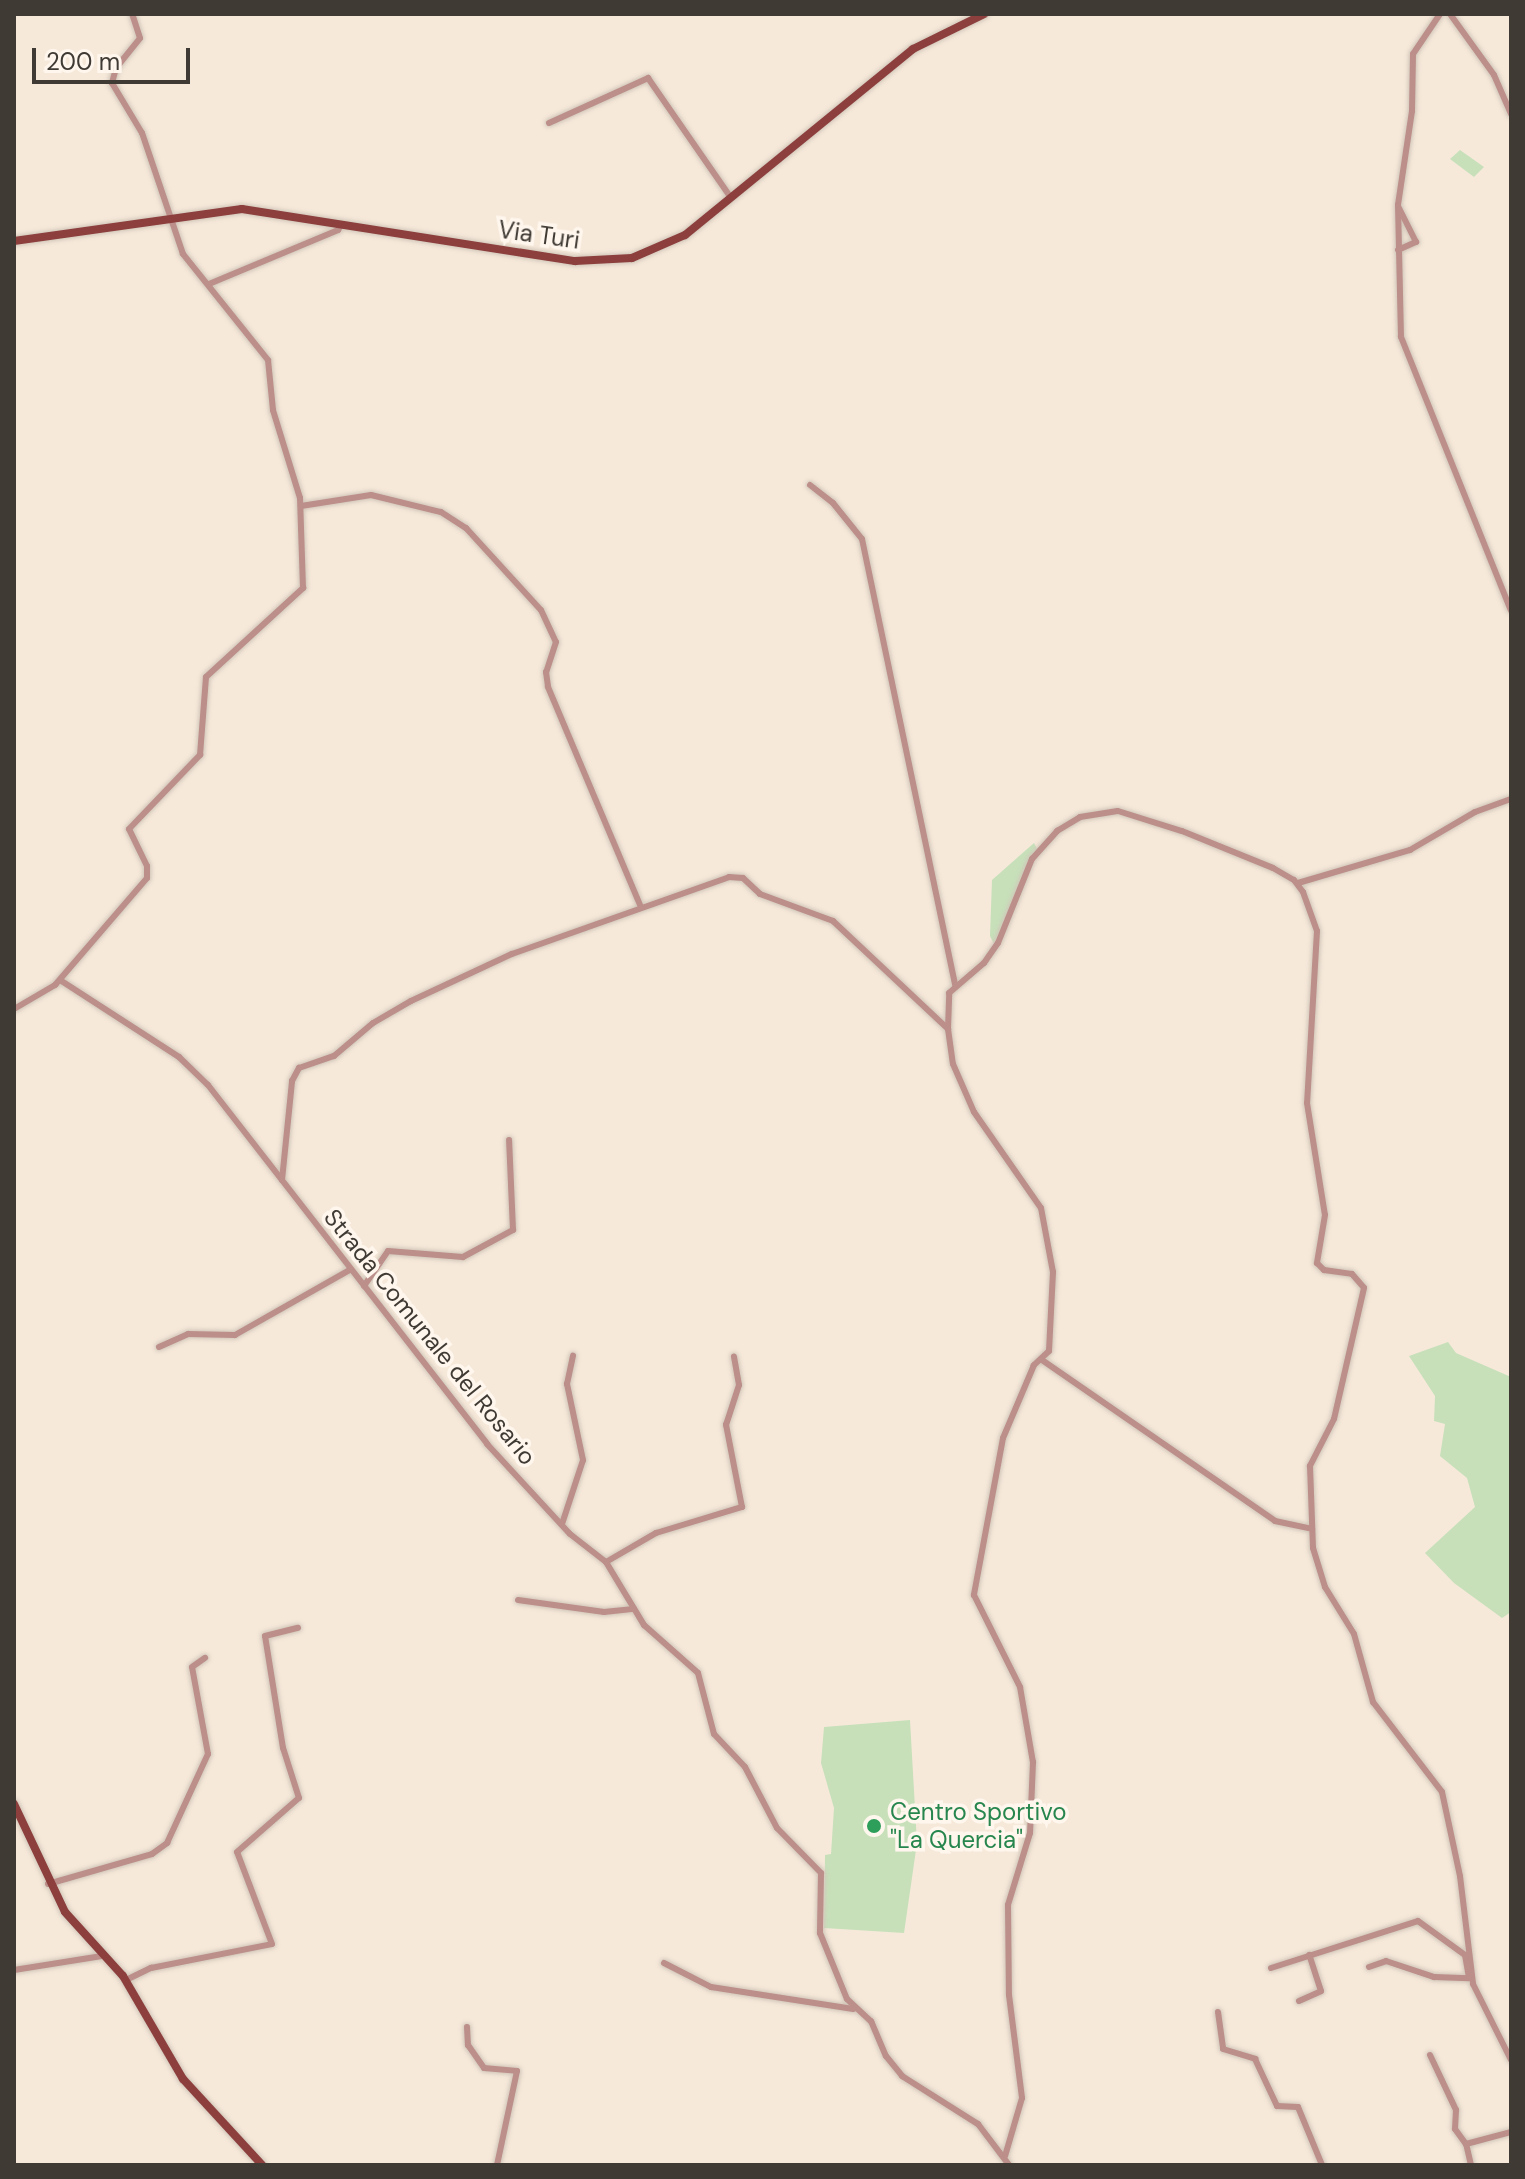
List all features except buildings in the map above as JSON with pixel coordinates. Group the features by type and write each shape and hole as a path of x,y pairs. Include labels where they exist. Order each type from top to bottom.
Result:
{"main road":[{"name":"Via Turi","path":"14,241 169,216 242,209 565,260 605,262 666,246 731,198 913,49 984,14"},
{"path":"14,1804 48,1884 102,1956 126,1980 183,2079 262,2165"}],"street":[{"path":"14,1009 60,980 148,874 129,829 200,755 206,677 301,593 301,506 273,410 268,360 186,258 142,133 112,83 116,68 140,38 132,14"},
{"path":"1440,14 1413,54 1412,111 1398,205 1401,337 1511,610"},
{"path":"1450,14 1494,75 1511,114"},
{"path":"549,123 648,78 731,198"},
{"path":"1398,205 1416,242 1398,250"},
{"path":"209,284 338,230 341,225"},
{"path":"810,485 833,503 862,539 955,985"},
{"path":"301,506 371,495 441,512 466,528 541,610 556,642 546,672 548,687 640,905"},
{"path":"1005,2156 1022,2098 1009,1995 1008,1905 1030,1833 1033,1762 1020,1687 974,1595 1003,1438 1034,1365 1042,1360 1051,1340 1053,1272 1041,1208 974,1112 953,1064 948,1029 949,993 984,963 998,943 1038,849 1057,831 1091,812 1118,811 1182,831 1298,883 1410,850 1475,812 1511,799"},
{"path":"282,1180 295,1071 334,1056 373,1023 411,1001 542,941 691,887 743,878 760,894 842,927 948,1029"},
{"path":"1298,883 1317,931 1307,1103 1325,1215 1317,1263 1324,1270 1352,1274 1364,1288 1334,1419 1310,1466 1312,1529 1325,1587 1354,1634 1373,1702 1442,1792 1460,1876 1471,1981"},
{"name":"Strada Comunale del Rosario","path":"60,980 179,1057 208,1085 487,1444 562,1524 606,1562 644,1625 698,1673 714,1734 745,1767 777,1828 821,1873 820,1933 844,1993 874,2025 886,2056 902,2076 978,2124 1009,2165"},
{"path":"364,1286 388,1251 463,1257 513,1230 509,1140"},
{"path":"159,1347 188,1334 235,1335 351,1269"},
{"path":"562,1524 583,1460 566,1377 573,1356"},
{"path":"606,1562 669,1528 742,1507 726,1425 739,1385 734,1356"},
{"path":"1042,1360 1275,1521 1312,1529"},
{"path":"518,1600 604,1612 634,1609"},
{"path":"126,1980 151,1968 272,1944 237,1852 299,1798 283,1748 265,1636 298,1628"},
{"path":"48,1884 152,1854 167,1843 208,1754 192,1667 205,1658"},
{"path":"1271,1968 1418,1921 1465,1955 1471,1981 1511,2060"},
{"path":"1299,2001 1321,1991 1309,1955"},
{"path":"14,1970 102,1956"},
{"path":"1369,1967 1386,1961 1434,1977 1471,1981"},
{"path":"664,1963 711,1987 856,2009"},
{"path":"1218,2012 1223,2049 1255,2059 1277,2106 1298,2107 1322,2165"},
{"path":"467,2027 466,2042 484,2068 517,2071 497,2165"},
{"path":"1430,2055 1456,2110 1455,2129 1465,2145 1471,2165"},
{"path":"1465,2145 1511,2132"}],"green space":[{"path":"1460,150 1484,167 1474,177 1450,159"},
{"path":"1034,843 1037,849 995,946 990,936 992,880"},
{"path":"1448,1342 1456,1353 1511,1377 1511,1612 1502,1618 1454,1583 1425,1553 1475,1507 1467,1478 1440,1456 1445,1424 1434,1421 1435,1396 1409,1356"},
{"name":"Centro Sportivo \"La Quercia\"","path":"910,1720 917,1843 904,1933 824,1928 825,1855 831,1854 834,1808 821,1763 824,1727"}],"place":[{"name":"Centro Sportivo \"La Quercia\"","path":"874,1826"}]}
